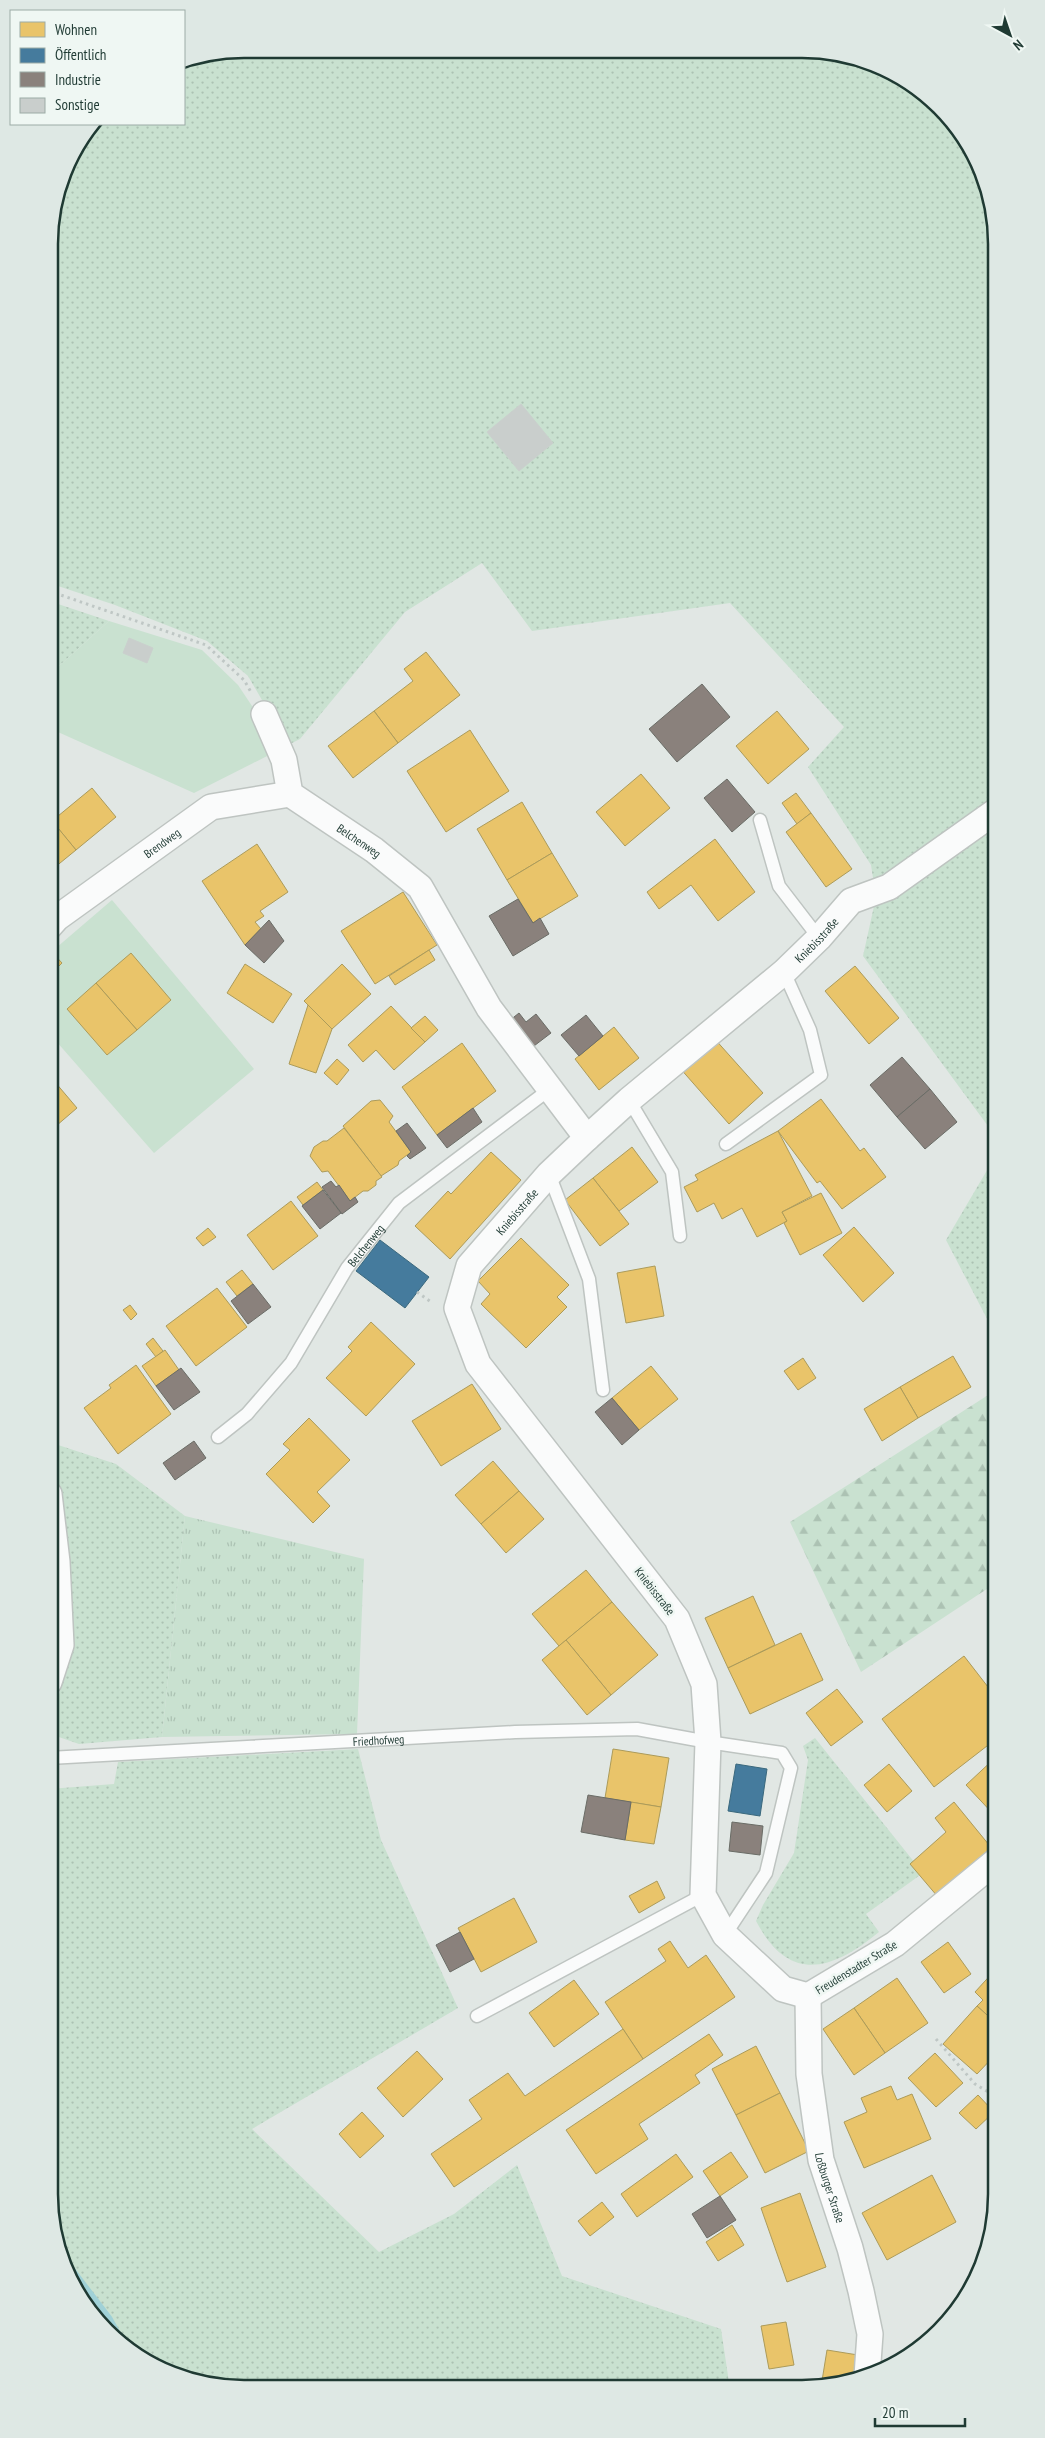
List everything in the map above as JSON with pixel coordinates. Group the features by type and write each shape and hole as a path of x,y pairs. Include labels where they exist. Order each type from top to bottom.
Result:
{"street":[{"path":"264,714 284,760 290,794"},
{"name":"Brendweg","path":"58,917 210,807 290,794"},
{"name":"Belchenweg","path":"290,794 374,850 420,887 489,1008 587,1138"},
{"name":"Kniebisstraße","path":"708,1742 704,1684 677,1619 478,1364 457,1308 468,1266 549,1174 629,1100 784,972 819,938 851,901 889,887 988,817"},
{"path":"58,1583 61,1645 58,1654"},
{"path":"703,1895 708,1742"},
{"name":"Freudenstadter Straße","path":"703,1895 725,1936 783,1989 808,1996 895,1944 988,1868"},
{"name":"Loßburger Straße","path":"808,1996 810,2074 821,2160 850,2248 870,2334 868,2368"}],"lane":[{"path":"760,820 779,886 819,938"},
{"path":"726,1144 821,1075 810,1030 784,972"},
{"name":"Belchenweg","path":"218,1437 247,1414 291,1363 348,1268 399,1203 550,1089"},
{"path":"629,1100 672,1172 680,1236"},
{"path":"549,1174 588,1280 603,1390"},
{"name":"Friedhofweg","path":"58,1757 515,1732 637,1729 782,1753 791,1768 766,1873 725,1936"},
{"path":"477,2016 703,1895"}],"path":[{"path":"58,594 206,645 244,680 264,714"},
{"path":"417,1292 436,1306"},
{"path":"936,2039 975,2084 988,2092"}],"green space":[{"path":"231,58 814,58 838,61 861,67 894,82 915,96 933,112 956,140 978,184 986,219 988,244 988,1126 863,956 876,897 871,865 808,767 844,727 730,603 532,631 482,563 405,612 300,739 288,745 248,676 207,641 115,605 58,586 59,219 67,184 72,172 82,150 100,125 185,125 185,67 207,61"},
{"path":"58,604 109,621 58,667"},
{"path":"109,621 202,650 238,685 260,718 275,752 194,793 58,732 58,667"},
{"path":"112,900 254,1069 154,1153 58,1043 58,946"},
{"path":"988,1169 988,1321 946,1240"},
{"path":"988,1395 988,1588 861,1672 790,1522"},
{"path":"58,1445 116,1464 185,1516 162,1737 79,1744 58,1737 58,1698 72,1650 65,1519 58,1485"},
{"path":"185,1516 364,1559 357,1734 162,1737"},
{"path":"815,1738 923,1873 866,1914 879,1932 845,1956 812,1965 797,1962 783,1955 769,1941 756,1921 763,1905 794,1853 808,1760 803,1746"},
{"path":"358,1749 381,1840 458,2008 252,2129 379,2252 454,2214 517,2165 562,2276 721,2329 729,2380 219,2379 184,2371 150,2356 112,2326 82,2288 67,2254 59,2219 58,1788 114,1784 118,1762"}],"building: Wohnen":[{"path":"426,652 460,695 398,743 374,711 413,681 404,669"},
{"path":"374,711 398,743 353,778 328,746"},
{"path":"777,711 809,749 768,784 736,746"},
{"path":"470,730 509,791 446,832 407,771"},
{"path":"641,774 670,808 625,846 596,812"},
{"path":"92,788 116,817 76,850 58,828 58,816"},
{"path":"796,793 811,813 797,824 782,803"},
{"path":"522,802 552,853 507,880 477,829"},
{"path":"811,813 852,869 826,887 786,832"},
{"path":"58,828 76,850 58,865"},
{"path":"715,839 755,892 718,921 691,885 659,909 647,892"},
{"path":"257,844 288,892 260,911 264,916 255,922 261,929 245,945 202,881"},
{"path":"552,853 578,896 533,923 507,880"},
{"path":"403,892 437,945 375,984 341,931"},
{"path":"429,950 435,960 395,985 389,976"},
{"path":"131,953 171,1000 137,1030 96,983"},
{"path":"58,959 62,963 58,967"},
{"path":"245,964 292,994 273,1023 227,993"},
{"path":"342,964 371,994 332,1029 304,1001"},
{"path":"855,966 899,1018 869,1044 825,991"},
{"path":"96,983 137,1030 107,1055 67,1009"},
{"path":"308,1005 332,1029 316,1073 289,1064"},
{"path":"391,1006 425,1042 394,1070 376,1050 363,1062 348,1045"},
{"path":"425,1016 438,1030 425,1042 411,1028"},
{"path":"614,1027 639,1058 599,1090 575,1059"},
{"path":"713,1037 763,1093 729,1124 679,1067"},
{"path":"462,1043 496,1091 437,1135 402,1087"},
{"path":"337,1059 349,1070 337,1085 324,1073"},
{"path":"58,1086 77,1108 58,1124"},
{"path":"821,1099 860,1151 864,1148 886,1177 842,1209 820,1181 817,1183 778,1131"},
{"path":"380,1100 393,1116 389,1122 411,1152 399,1161 398,1165 381,1176 343,1126 371,1101"},
{"path":"344,1128 382,1177 368,1191 363,1191 350,1201 328,1171 322,1172 310,1156 314,1147 323,1141 327,1141"},
{"path":"778,1131 812,1196 782,1212 787,1221 757,1237 742,1208 722,1219 714,1203 697,1212 684,1187 698,1180 695,1175"},
{"path":"632,1147 658,1182 619,1211 593,1178"},
{"path":"491,1152 521,1180 450,1259 415,1226 448,1191 451,1194"},
{"path":"593,1178 629,1224 600,1246 565,1200"},
{"path":"317,1182 323,1190 303,1205 297,1197"},
{"path":"821,1193 842,1233 800,1255 784,1223 787,1221 782,1212"},
{"path":"291,1201 318,1236 273,1270 247,1235"},
{"path":"854,1227 894,1273 863,1302 823,1255"},
{"path":"208,1228 216,1237 203,1246 196,1238"},
{"path":"521,1238 569,1285 557,1297 567,1307 526,1348 481,1304 490,1294 478,1281"},
{"path":"655,1266 664,1316 626,1323 617,1273"},
{"path":"242,1270 253,1284 237,1296 226,1282"},
{"path":"217,1288 247,1327 196,1366 166,1326"},
{"path":"130,1305 137,1314 131,1320 123,1310"},
{"path":"371,1322 415,1364 366,1416 326,1378 352,1351 348,1347"},
{"path":"153,1338 163,1351 156,1357 146,1344"},
{"path":"165,1350 179,1370 156,1386 142,1366"},
{"path":"953,1356 971,1387 918,1418 900,1387"},
{"path":"803,1358 816,1378 798,1390 784,1371"},
{"path":"136,1365 171,1414 118,1454 84,1408 111,1388 109,1385"},
{"path":"651,1366 678,1399 639,1430 612,1398"},
{"path":"472,1384 501,1429 441,1466 412,1421"},
{"path":"900,1387 918,1418 882,1441 864,1409"},
{"path":"309,1418 350,1460 317,1492 330,1506 313,1523 266,1474 290,1450 283,1444"},
{"path":"493,1461 519,1491 481,1524 455,1495"},
{"path":"519,1491 544,1519 506,1553 481,1524"},
{"path":"586,1570 612,1602 559,1646 532,1614"},
{"path":"753,1596 775,1645 728,1668 705,1618"},
{"path":"612,1602 658,1655 611,1695 566,1640"},
{"path":"801,1633 823,1680 750,1714 728,1668"},
{"path":"566,1640 611,1695 587,1715 542,1660"},
{"path":"964,1656 988,1687 988,1745 934,1787 882,1719"},
{"path":"837,1689 863,1722 831,1746 806,1713"},
{"path":"613,1749 669,1758 661,1807 605,1798"},
{"path":"889,1764 912,1791 887,1812 864,1785"},
{"path":"988,1764 988,1808 966,1785"},
{"path":"631,1802 661,1807 654,1844 625,1840"},
{"path":"954,1802 988,1844 988,1856 938,1897 910,1864 946,1832 935,1818"},
{"path":"657,1881 665,1898 639,1913 629,1896"},
{"path":"514,1898 537,1942 481,1972 458,1928"},
{"path":"670,1941 688,1968 706,1955 735,1997 643,2059 605,2002 666,1961 658,1949"},
{"path":"948,1942 971,1974 944,1993 921,1962"},
{"path":"897,1978 928,2023 885,2053 854,2008"},
{"path":"988,1978 988,2016 977,2006 983,2000 975,1992"},
{"path":"574,1980 599,2014 554,2047 529,2013"},
{"path":"977,2006 988,2016 988,2062 977,2074 943,2044"},
{"path":"854,2008 885,2053 854,2075 823,2029"},
{"path":"623,2029 643,2059 454,2187 431,2154 482,2119 469,2100 508,2073 525,2096"},
{"path":"709,2034 723,2055 695,2075 700,2083 639,2124 648,2139 596,2174 566,2130"},
{"path":"756,2046 780,2093 736,2115 712,2069"},
{"path":"417,2051 443,2079 403,2117 377,2088"},
{"path":"935,2053 963,2083 936,2107 908,2078"},
{"path":"891,2086 897,2100 912,2094 931,2139 864,2168 844,2122 867,2112 861,2098"},
{"path":"780,2093 809,2151 765,2173 736,2115"},
{"path":"978,2095 988,2106 988,2118 976,2129 959,2113"},
{"path":"362,2112 384,2136 360,2158 339,2134"},
{"path":"731,2152 748,2177 720,2196 703,2171"},
{"path":"676,2154 693,2177 637,2217 621,2194"},
{"path":"932,2175 956,2222 887,2260 862,2213"},
{"path":"800,2193 826,2267 787,2282 761,2208"},
{"path":"602,2202 614,2217 590,2236 578,2221"},
{"path":"732,2225 744,2245 718,2261 706,2242"},
{"path":"786,2322 794,2365 769,2369 761,2326"},
{"path":"827,2350 858,2355 855,2373 822,2379"}],"building: Öffentlich":[{"path":"380,1240 429,1277 405,1308 356,1271"},
{"path":"736,1764 767,1769 760,1816 728,1811"}],"building: Industrie":[{"path":"702,684 730,717 677,762 649,729"},
{"path":"727,779 755,812 732,832 704,798"},
{"path":"518,899 533,923 540,918 549,934 513,956 489,916"},
{"path":"269,920 284,941 264,963 245,945"},
{"path":"519,1013 526,1022 536,1014 551,1033 530,1049 509,1021"},
{"path":"586,1015 603,1036 579,1056 561,1035"},
{"path":"902,1057 930,1089 897,1117 870,1085"},
{"path":"930,1089 957,1122 925,1149 897,1117"},
{"path":"473,1108 482,1122 447,1148 437,1135"},
{"path":"407,1123 426,1148 410,1159 407,1156 411,1152 396,1131"},
{"path":"331,1181 336,1187 339,1185 350,1201 355,1197 358,1202 342,1214 322,1187"},
{"path":"323,1190 341,1213 320,1229 302,1206"},
{"path":"253,1284 271,1307 248,1324 231,1301"},
{"path":"181,1368 200,1392 174,1410 156,1386"},
{"path":"612,1398 639,1430 622,1445 595,1412"},
{"path":"194,1441 206,1458 175,1480 163,1463"},
{"path":"588,1795 631,1802 625,1840 581,1832"},
{"path":"732,1822 763,1826 760,1855 729,1851"},
{"path":"460,1932 474,1959 450,1972 436,1945"},
{"path":"720,2196 736,2220 707,2238 692,2214"}],"building: Sonstige":[{"path":"521,404 553,443 519,471 487,432"},
{"path":"129,638 153,648 147,663 123,653"}],"waterway":[{"path":"79,2281 112,2326"}]}
